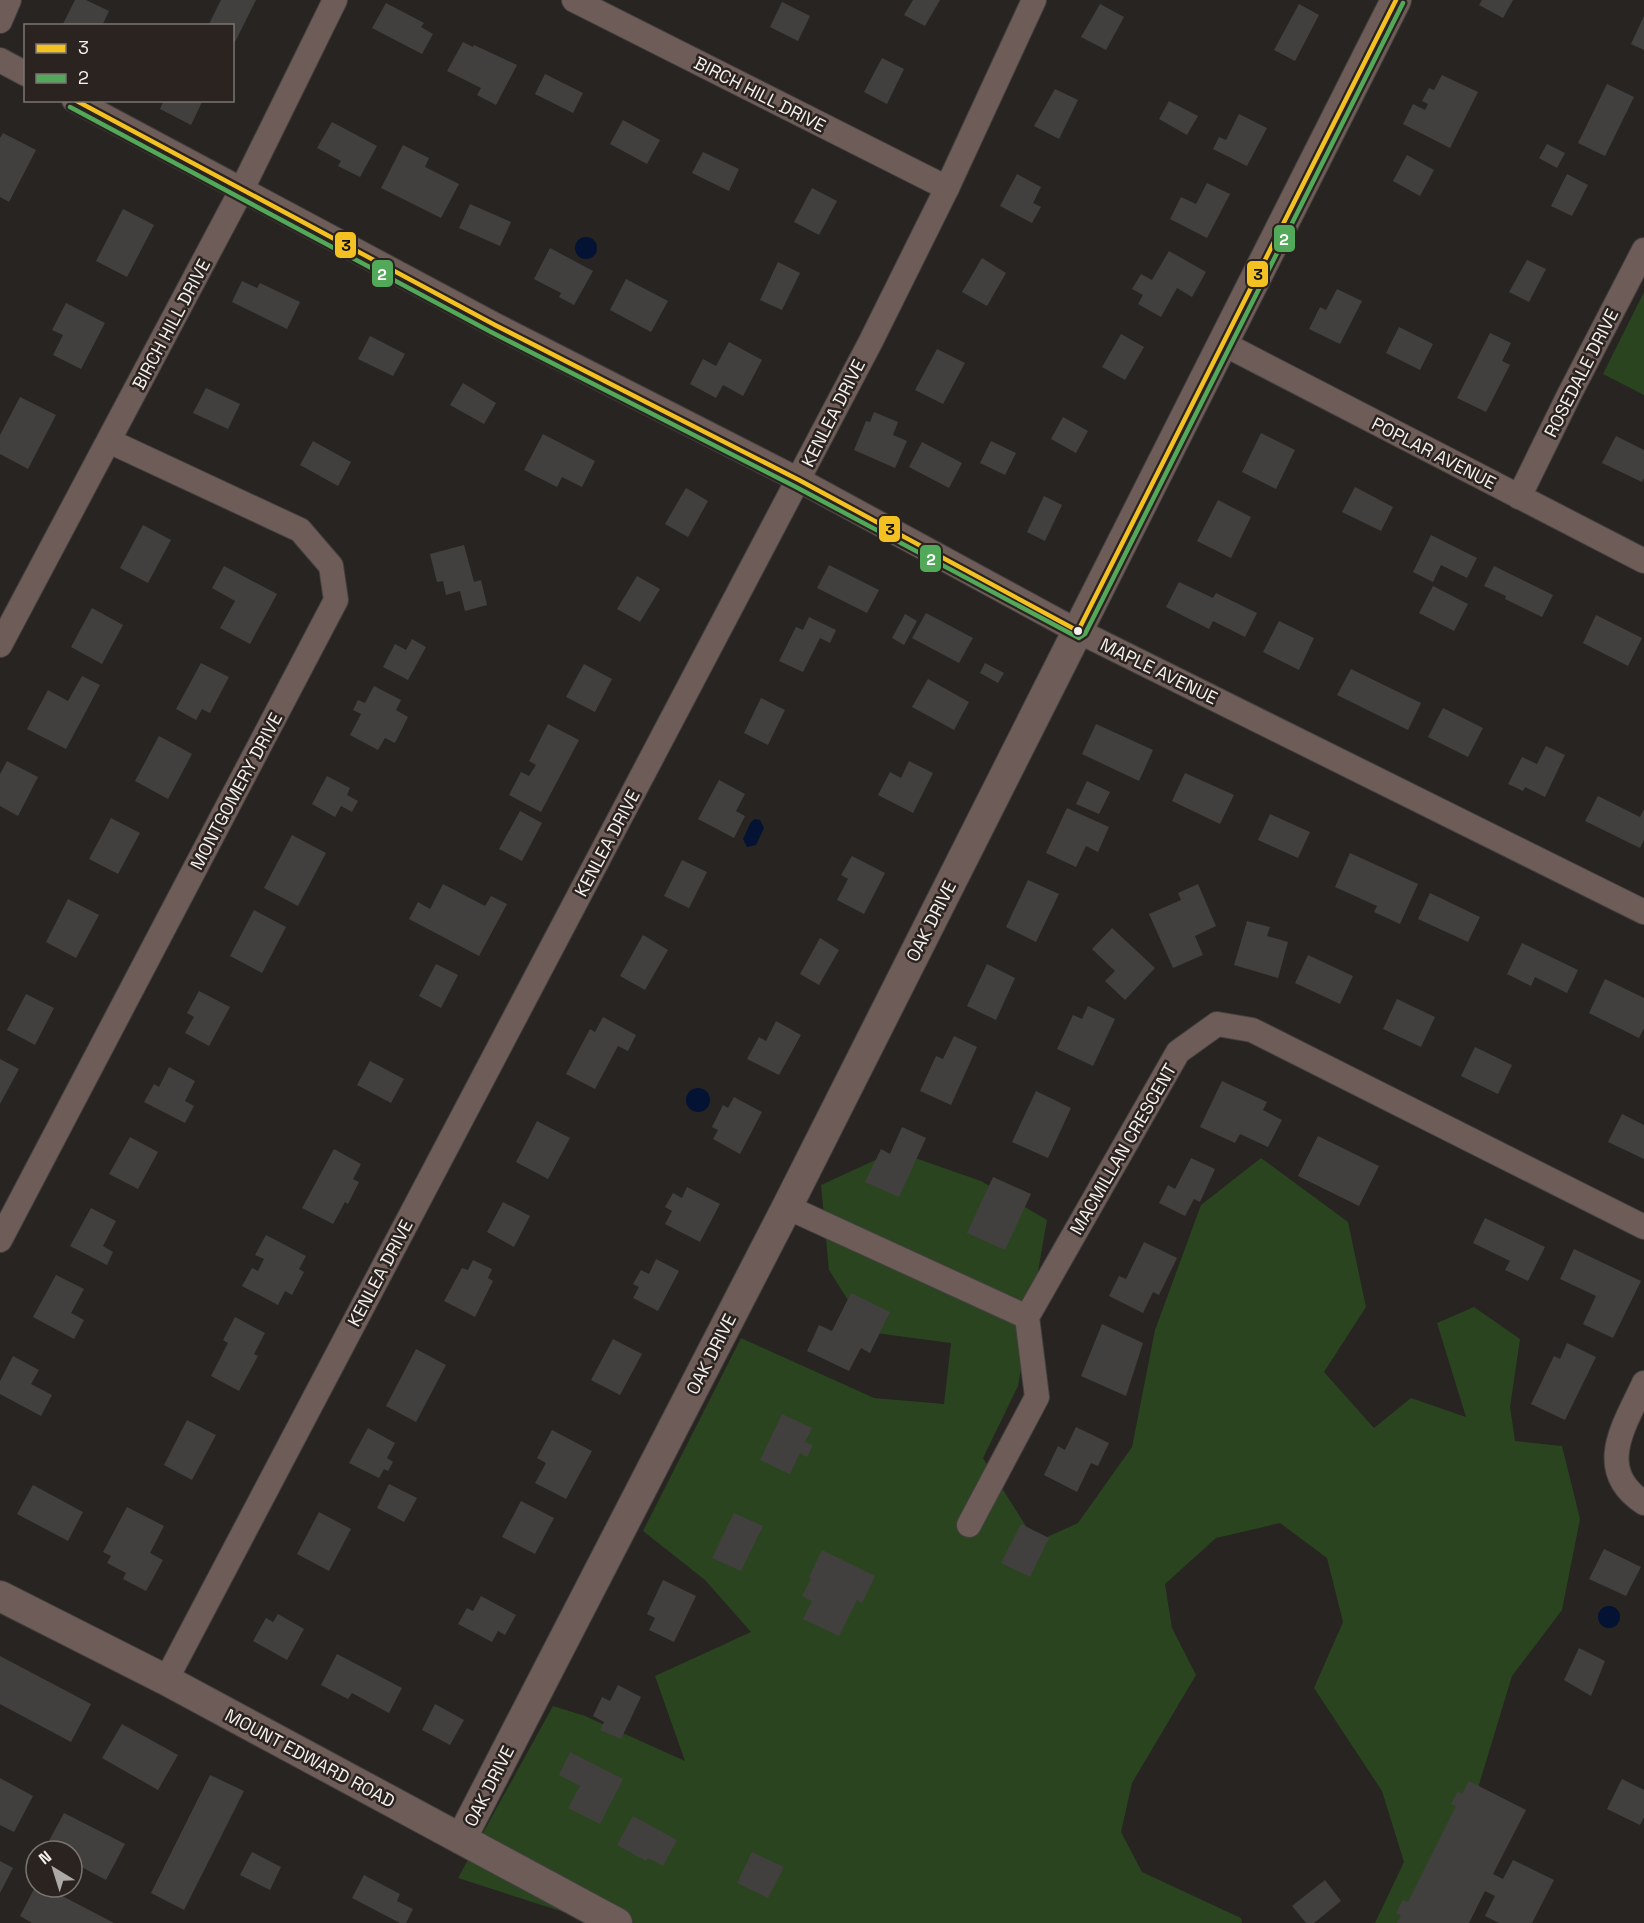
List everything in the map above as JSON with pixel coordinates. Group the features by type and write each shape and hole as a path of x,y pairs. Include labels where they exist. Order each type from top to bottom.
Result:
{"street":[{"path":"0,21 9,0"},
{"name":"BIRCH HILL DRIVE","path":"0,645 241,191 335,0"},
{"name":"KENLEA DRIVE","path":"166,1680 799,480 947,188 1034,0"},
{"name":"OAK DRIVE","path":"461,1839 787,1207 1396,0"},
{"name":"BIRCH HILL DRIVE","path":"589,3 947,188"},
{"path":"0,60 24,73"},
{"name":"MAPLE AVENUE","path":"78,102 495,325 799,480 1078,631 1644,912"},
{"name":"ROSEDALE DRIVE","path":"1519,497 1569,394 1644,250"},
{"name":"POPLAR AVENUE","path":"1224,344 1644,561"},
{"name":"MONTGOMERY DRIVE","path":"0,1240 336,600 331,566 300,531 109,441"},
{"name":"MACMILLAN CRESCENT","path":"1027,1317 1178,1052 1217,1024 1252,1030 1644,1227"},
{"path":"787,1207 1027,1317 1036,1397 969,1525"},
{"path":"1644,1383 1617,1441 1615,1461 1620,1478 1630,1492 1644,1503"},
{"name":"MOUNT EDWARD ROAD","path":"0,1596 166,1680 617,1923"}],"green space":[{"path":"1644,292 1644,395 1603,374"},
{"path":"895,1151 981,1181 1047,1220 1018,1386 983,1458 1036,1542 1078,1523 1132,1447 1155,1330 1201,1205 1261,1158 1348,1222 1366,1307 1324,1372 1374,1428 1411,1398 1466,1417 1437,1323 1474,1307 1520,1339 1510,1407 1515,1441 1562,1446 1580,1519 1562,1610 1512,1676 1437,1923 1375,1923 1404,1862 1382,1791 1314,1688 1343,1622 1327,1558 1280,1523 1216,1538 1165,1584 1172,1628 1196,1675 1132,1783 1121,1832 1142,1872 1241,1918 1242,1923 586,1923 585,1919 458,1878 553,1706 585,1716 685,1761 655,1676 751,1632 705,1580 643,1531 741,1338 874,1398 944,1404 951,1343 868,1332 829,1270 821,1185"}],"water":[{"path":"586,237 594,240 597,248 594,256 586,259 578,256 575,248 578,240"},
{"path":"755,819 760,820 764,828 756,845 747,847 743,839 751,822"},
{"path":"698,1088 706,1092 710,1100 706,1108 698,1112 690,1108 686,1100 690,1092"},
{"path":"1609,1606 1617,1609 1620,1617 1617,1625 1609,1628 1601,1625 1598,1617 1601,1609"}],"building":[{"path":"75,0 86,0 109,11 103,24 63,24"},
{"path":"221,0 256,0 235,42 234,24 209,24"},
{"path":"913,0 940,0 925,26 904,15"},
{"path":"1482,0 1513,0 1503,18 1479,5"},
{"path":"782,2 810,16 798,41 770,27"},
{"path":"386,3 424,23 421,27 433,34 422,54 372,28"},
{"path":"1100,4 1124,17 1106,50 1081,37"},
{"path":"1299,4 1319,15 1295,61 1274,50"},
{"path":"1644,16 1644,50 1631,44"},
{"path":"463,42 517,65 496,105 477,95 481,88 447,71"},
{"path":"882,58 904,69 887,104 864,92"},
{"path":"545,74 583,93 573,113 535,94"},
{"path":"1442,75 1478,92 1450,148 1403,124 1413,104 1425,110 1428,104 1422,101 1429,88 1434,90"},
{"path":"1607,84 1634,97 1605,156 1578,143"},
{"path":"1055,89 1078,100 1059,139 1034,126"},
{"path":"1169,101 1198,116 1187,135 1159,119"},
{"path":"163,102 202,102 191,125 160,109"},
{"path":"1239,114 1267,128 1247,166 1213,149 1219,137 1226,140"},
{"path":"623,120 660,140 647,164 610,144"},
{"path":"332,122 377,146 360,177 338,166 341,161 317,148"},
{"path":"3,133 36,150 9,202 0,197 0,138"},
{"path":"1547,144 1565,153 1557,168 1539,158"},
{"path":"403,145 429,158 425,167 459,184 441,218 381,188"},
{"path":"703,152 739,169 729,191 692,173"},
{"path":"1407,155 1434,170 1420,196 1393,181"},
{"path":"1017,174 1041,187 1033,203 1041,207 1032,223 1000,206"},
{"path":"1567,174 1588,185 1572,216 1551,206"},
{"path":"1207,183 1230,194 1207,238 1170,219 1181,197 1196,204"},
{"path":"812,188 837,201 819,235 794,222"},
{"path":"470,204 511,222 500,246 459,228"},
{"path":"123,209 154,225 127,277 96,261"},
{"path":"550,248 593,271 574,305 559,297 561,293 534,279"},
{"path":"1169,251 1206,272 1192,297 1177,288 1161,317 1138,304 1143,295 1132,289 1141,274 1152,280"},
{"path":"982,258 1006,273 987,306 962,292"},
{"path":"1527,260 1546,269 1529,302 1509,292"},
{"path":"778,262 800,273 782,310 760,300"},
{"path":"626,279 668,301 651,332 610,310"},
{"path":"242,281 257,288 260,283 300,302 287,329 232,302"},
{"path":"1337,289 1362,301 1340,344 1309,329 1320,307 1326,310"},
{"path":"66,303 105,323 81,369 53,355 63,335 52,330"},
{"path":"1399,327 1433,344 1420,370 1386,353"},
{"path":"1490,333 1511,343 1502,361 1510,365 1486,412 1457,398"},
{"path":"1121,334 1144,347 1125,380 1102,367"},
{"path":"370,336 405,354 393,376 358,359"},
{"path":"729,342 762,360 743,396 723,385 716,398 690,384 703,359 716,366"},
{"path":"937,349 965,363 943,404 915,390"},
{"path":"463,383 496,403 484,424 450,405"},
{"path":"206,388 240,404 228,429 193,413"},
{"path":"20,397 56,415 28,469 0,454 0,435"},
{"path":"874,412 898,422 893,435 907,441 895,468 854,450 866,421 870,422"},
{"path":"1063,417 1088,431 1076,453 1051,439"},
{"path":"1261,433 1295,450 1276,489 1242,472"},
{"path":"543,434 595,461 582,487 562,477 557,487 524,470"},
{"path":"1616,436 1644,450 1642,482 1602,463"},
{"path":"313,441 351,462 338,486 300,465"},
{"path":"991,441 1016,453 1005,475 980,463"},
{"path":"922,442 962,463 949,488 909,467"},
{"path":"1355,487 1393,507 1381,531 1342,512"},
{"path":"686,488 708,501 688,537 665,524"},
{"path":"1044,496 1062,505 1045,541 1027,532"},
{"path":"1218,500 1251,517 1231,558 1197,541"},
{"path":"143,525 171,540 148,583 120,568"},
{"path":"1431,535 1477,558 1467,578 1441,565 1433,582 1413,572"},
{"path":"464,545 474,582 481,580 487,605 465,611 460,591 446,595 443,581 437,582 430,554"},
{"path":"829,565 879,590 867,613 817,588"},
{"path":"224,566 277,594 250,644 220,628 235,601 212,588"},
{"path":"1494,566 1553,595 1542,617 1484,586"},
{"path":"637,576 660,589 640,622 617,609"},
{"path":"1179,582 1213,598 1216,593 1257,613 1245,637 1213,621 1209,629 1166,607"},
{"path":"1433,586 1468,604 1454,631 1419,613"},
{"path":"92,608 123,625 102,664 71,647"},
{"path":"926,613 973,638 959,663 912,638"},
{"path":"905,614 917,621 904,645 892,638"},
{"path":"1596,615 1642,638 1628,666 1583,643"},
{"path":"809,617 836,630 830,643 820,638 803,672 779,661 796,627 803,630"},
{"path":"1279,621 1314,638 1299,670 1263,652"},
{"path":"412,639 426,647 408,680 383,667 395,644 406,650"},
{"path":"201,663 229,677 210,713 202,709 196,720 176,709"},
{"path":"985,663 1004,673 998,683 980,673"},
{"path":"584,664 612,679 595,712 566,697"},
{"path":"1351,669 1421,703 1408,730 1337,695"},
{"path":"82,676 100,685 66,749 27,729 48,690 68,701"},
{"path":"928,679 969,702 954,730 912,707"},
{"path":"374,686 401,700 396,710 408,717 395,743 385,738 378,750 350,735 361,714 353,710 358,700 365,703"},
{"path":"761,698 785,710 768,745 744,733"},
{"path":"1443,708 1483,728 1468,757 1428,737"},
{"path":"548,724 579,740 541,812 509,795 521,772 529,776 536,765 529,761"},
{"path":"1096,724 1153,750 1139,781 1082,754"},
{"path":"159,736 192,754 168,799 135,781"},
{"path":"1546,746 1565,755 1545,797 1525,787 1523,791 1508,784 1522,757 1537,764"},
{"path":"7,761 38,777 18,816 0,806 0,774"},
{"path":"909,761 933,773 913,813 878,795 890,772 901,778"},
{"path":"1185,773 1234,795 1220,824 1172,801"},
{"path":"327,776 350,788 347,795 358,801 352,812 341,806 335,817 312,804"},
{"path":"719,780 745,794 736,811 745,816 734,838 698,819"},
{"path":"1087,781 1110,792 1099,814 1076,804"},
{"path":"1598,796 1640,817 1644,809 1644,840 1640,848 1585,821"},
{"path":"1067,808 1109,827 1098,852 1086,846 1076,867 1046,853"},
{"path":"520,811 542,823 522,861 499,849"},
{"path":"1270,814 1310,832 1298,858 1258,840"},
{"path":"111,818 140,833 118,874 89,859"},
{"path":"292,835 326,853 298,906 264,888"},
{"path":"1350,853 1418,884 1400,924 1374,912 1377,906 1335,887"},
{"path":"852,856 885,873 864,914 837,900 848,879 841,875"},
{"path":"682,860 707,872 689,908 664,896"},
{"path":"1028,880 1059,894 1036,942 1006,927"},
{"path":"443,884 485,906 491,896 507,904 479,956 409,919 418,902 430,909"},
{"path":"1198,884 1216,926 1195,936 1203,955 1173,968 1149,914 1181,900 1178,893"},
{"path":"1430,893 1480,917 1468,942 1418,919"},
{"path":"68,899 99,915 76,958 46,942"},
{"path":"254,910 286,927 262,973 230,956"},
{"path":"1247,921 1270,927 1267,936 1288,942 1278,978 1234,965"},
{"path":"1112,928 1155,968 1125,1000 1105,981 1115,971 1092,949"},
{"path":"643,935 668,950 645,990 620,976"},
{"path":"820,938 839,950 819,985 800,974"},
{"path":"1522,943 1578,970 1567,993 1535,977 1531,986 1507,974"},
{"path":"1308,955 1353,976 1340,1004 1295,983"},
{"path":"436,964 458,975 441,1008 419,996"},
{"path":"987,964 1015,978 996,1020 967,1006"},
{"path":"1605,979 1644,998 1644,1028 1639,1038 1589,1013"},
{"path":"199,991 230,1007 209,1046 185,1033 194,1017 187,1013"},
{"path":"26,994 54,1008 35,1045 7,1030"},
{"path":"1397,999 1435,1017 1421,1047 1383,1029"},
{"path":"1088,1006 1115,1019 1093,1066 1057,1049 1073,1015 1082,1019"},
{"path":"603,1017 636,1035 628,1051 618,1046 595,1089 566,1074 590,1029 595,1032"},
{"path":"776,1021 801,1035 779,1075 747,1059 759,1037 766,1041"},
{"path":"954,1036 977,1047 951,1105 920,1091 936,1056 943,1059"},
{"path":"1475,1047 1512,1065 1498,1094 1461,1076"},
{"path":"0,1059 19,1069 0,1104"},
{"path":"370,1061 404,1079 391,1103 357,1085"},
{"path":"169,1067 195,1081 185,1101 194,1106 185,1123 144,1102 154,1084 159,1087"},
{"path":"1222,1081 1267,1102 1263,1110 1282,1120 1268,1147 1240,1134 1235,1143 1200,1127"},
{"path":"1036,1091 1071,1108 1048,1158 1012,1142"},
{"path":"734,1097 762,1112 740,1154 713,1139 718,1130 712,1127 723,1105 728,1108"},
{"path":"1622,1114 1644,1125 1644,1159 1608,1142"},
{"path":"537,1121 570,1138 548,1179 516,1162"},
{"path":"902,1127 926,1138 899,1197 865,1182 881,1149 890,1154"},
{"path":"1318,1136 1379,1166 1359,1206 1298,1176"},
{"path":"130,1137 158,1152 138,1189 109,1174"},
{"path":"334,1149 361,1164 353,1179 359,1182 348,1204 345,1202 333,1224 302,1208"},
{"path":"1191,1158 1215,1169 1200,1202 1194,1199 1185,1216 1159,1203 1168,1185 1175,1189"},
{"path":"993,1177 1031,1194 1005,1250 967,1233"},
{"path":"687,1187 720,1204 700,1242 665,1224 672,1211 665,1207 673,1193 682,1198"},
{"path":"503,1202 530,1216 514,1247 487,1232"},
{"path":"91,1208 116,1221 103,1246 113,1252 107,1265 70,1246"},
{"path":"1485,1218 1545,1247 1528,1281 1505,1270 1510,1261 1473,1243"},
{"path":"266,1235 306,1256 299,1269 304,1272 292,1295 285,1291 278,1305 242,1286 252,1268 258,1271 264,1259 255,1255"},
{"path":"1144,1242 1177,1258 1159,1295 1153,1292 1143,1313 1109,1296 1119,1276 1126,1279"},
{"path":"1574,1249 1641,1281 1613,1338 1583,1324 1596,1296 1560,1279"},
{"path":"656,1259 679,1271 658,1311 633,1298 639,1287 633,1284 641,1270 649,1274"},
{"path":"473,1260 492,1269 488,1278 493,1281 475,1317 444,1301 462,1268 468,1270"},
{"path":"56,1275 84,1289 71,1313 84,1320 74,1339 33,1317"},
{"path":"851,1293 890,1312 870,1353 861,1348 849,1371 807,1351 819,1325 832,1331"},
{"path":"235,1317 265,1333 254,1354 258,1356 239,1391 211,1376 228,1343 223,1340"},
{"path":"1102,1324 1143,1343 1126,1396 1081,1376"},
{"path":"613,1339 642,1354 620,1395 591,1380"},
{"path":"1567,1343 1596,1357 1565,1420 1531,1404 1554,1356 1560,1359"},
{"path":"416,1349 446,1365 416,1422 386,1406"},
{"path":"13,1356 39,1370 31,1384 52,1395 41,1416 0,1394 0,1381"},
{"path":"782,1414 812,1428 805,1442 813,1445 807,1457 800,1453 790,1474 760,1460"},
{"path":"187,1420 216,1435 192,1480 164,1465"},
{"path":"1076,1427 1109,1443 1098,1466 1091,1463 1077,1492 1044,1475 1058,1446 1065,1450"},
{"path":"368,1428 395,1443 387,1458 393,1462 388,1471 384,1469 379,1478 349,1463"},
{"path":"552,1430 592,1451 566,1499 535,1483 546,1463 537,1458"},
{"path":"389,1484 417,1498 404,1522 377,1508"},
{"path":"33,1485 83,1512 68,1541 17,1514"},
{"path":"521,1501 554,1518 535,1554 502,1537"},
{"path":"127,1507 164,1526 150,1553 163,1560 146,1591 123,1579 126,1573 107,1563 111,1556 103,1552"},
{"path":"319,1512 351,1529 329,1571 297,1554"},
{"path":"734,1513 763,1526 741,1571 712,1558"},
{"path":"1021,1524 1049,1538 1030,1577 1001,1563"},
{"path":"1604,1549 1641,1567 1626,1596 1589,1579"},
{"path":"822,1550 875,1576 862,1603 857,1600 839,1636 803,1619 812,1601 802,1596"},
{"path":"663,1580 696,1596 674,1642 649,1630 655,1618 647,1614"},
{"path":"481,1596 516,1615 505,1635 498,1631 492,1642 458,1624 467,1608 473,1611"},
{"path":"278,1614 304,1629 287,1660 253,1641 266,1618 273,1622"},
{"path":"1579,1648 1605,1661 1591,1696 1564,1680"},
{"path":"337,1654 402,1688 389,1713 352,1693 348,1699 321,1685"},
{"path":"0,1656 91,1704 71,1742 0,1704"},
{"path":"618,1685 641,1697 621,1739 600,1730 604,1722 593,1716 602,1697 610,1701"},
{"path":"435,1704 464,1720 450,1745 422,1730"},
{"path":"122,1724 178,1755 158,1790 102,1758"},
{"path":"570,1752 623,1779 600,1824 568,1808 580,1786 559,1775"},
{"path":"210,1775 244,1791 184,1910 151,1893"},
{"path":"0,1778 33,1796 14,1832 0,1825"},
{"path":"1622,1779 1644,1790 1644,1817 1640,1825 1607,1809"},
{"path":"1469,1781 1526,1810 1493,1874 1503,1879 1513,1860 1554,1880 1532,1923 1499,1923 1485,1916 1495,1896 1485,1891 1469,1923 1397,1923 1401,1915 1396,1913 1403,1900 1408,1902 1456,1806 1451,1804 1458,1791 1462,1794"},
{"path":"64,1813 125,1844 106,1880 84,1868 84,1839 50,1839"},
{"path":"633,1816 677,1840 663,1866 648,1858 646,1861 617,1845"},
{"path":"252,1852 281,1867 270,1890 240,1875"},
{"path":"752,1852 784,1867 768,1898 737,1883"},
{"path":"0,1861 13,1868 0,1893"},
{"path":"364,1875 400,1894 397,1901 413,1909 406,1923 400,1923 352,1898"},
{"path":"1325,1880 1341,1901 1314,1923 1306,1923 1292,1906"},
{"path":"29,1899 68,1899 114,1923 32,1923 20,1916"}],"transit line":[{"name":"3","path":"79,102 495,325 799,480 1078,631 1396,0"},
{"name":"2","path":"70,107 491,332 796,487 1079,638 1085,634 1403,3"}]}
